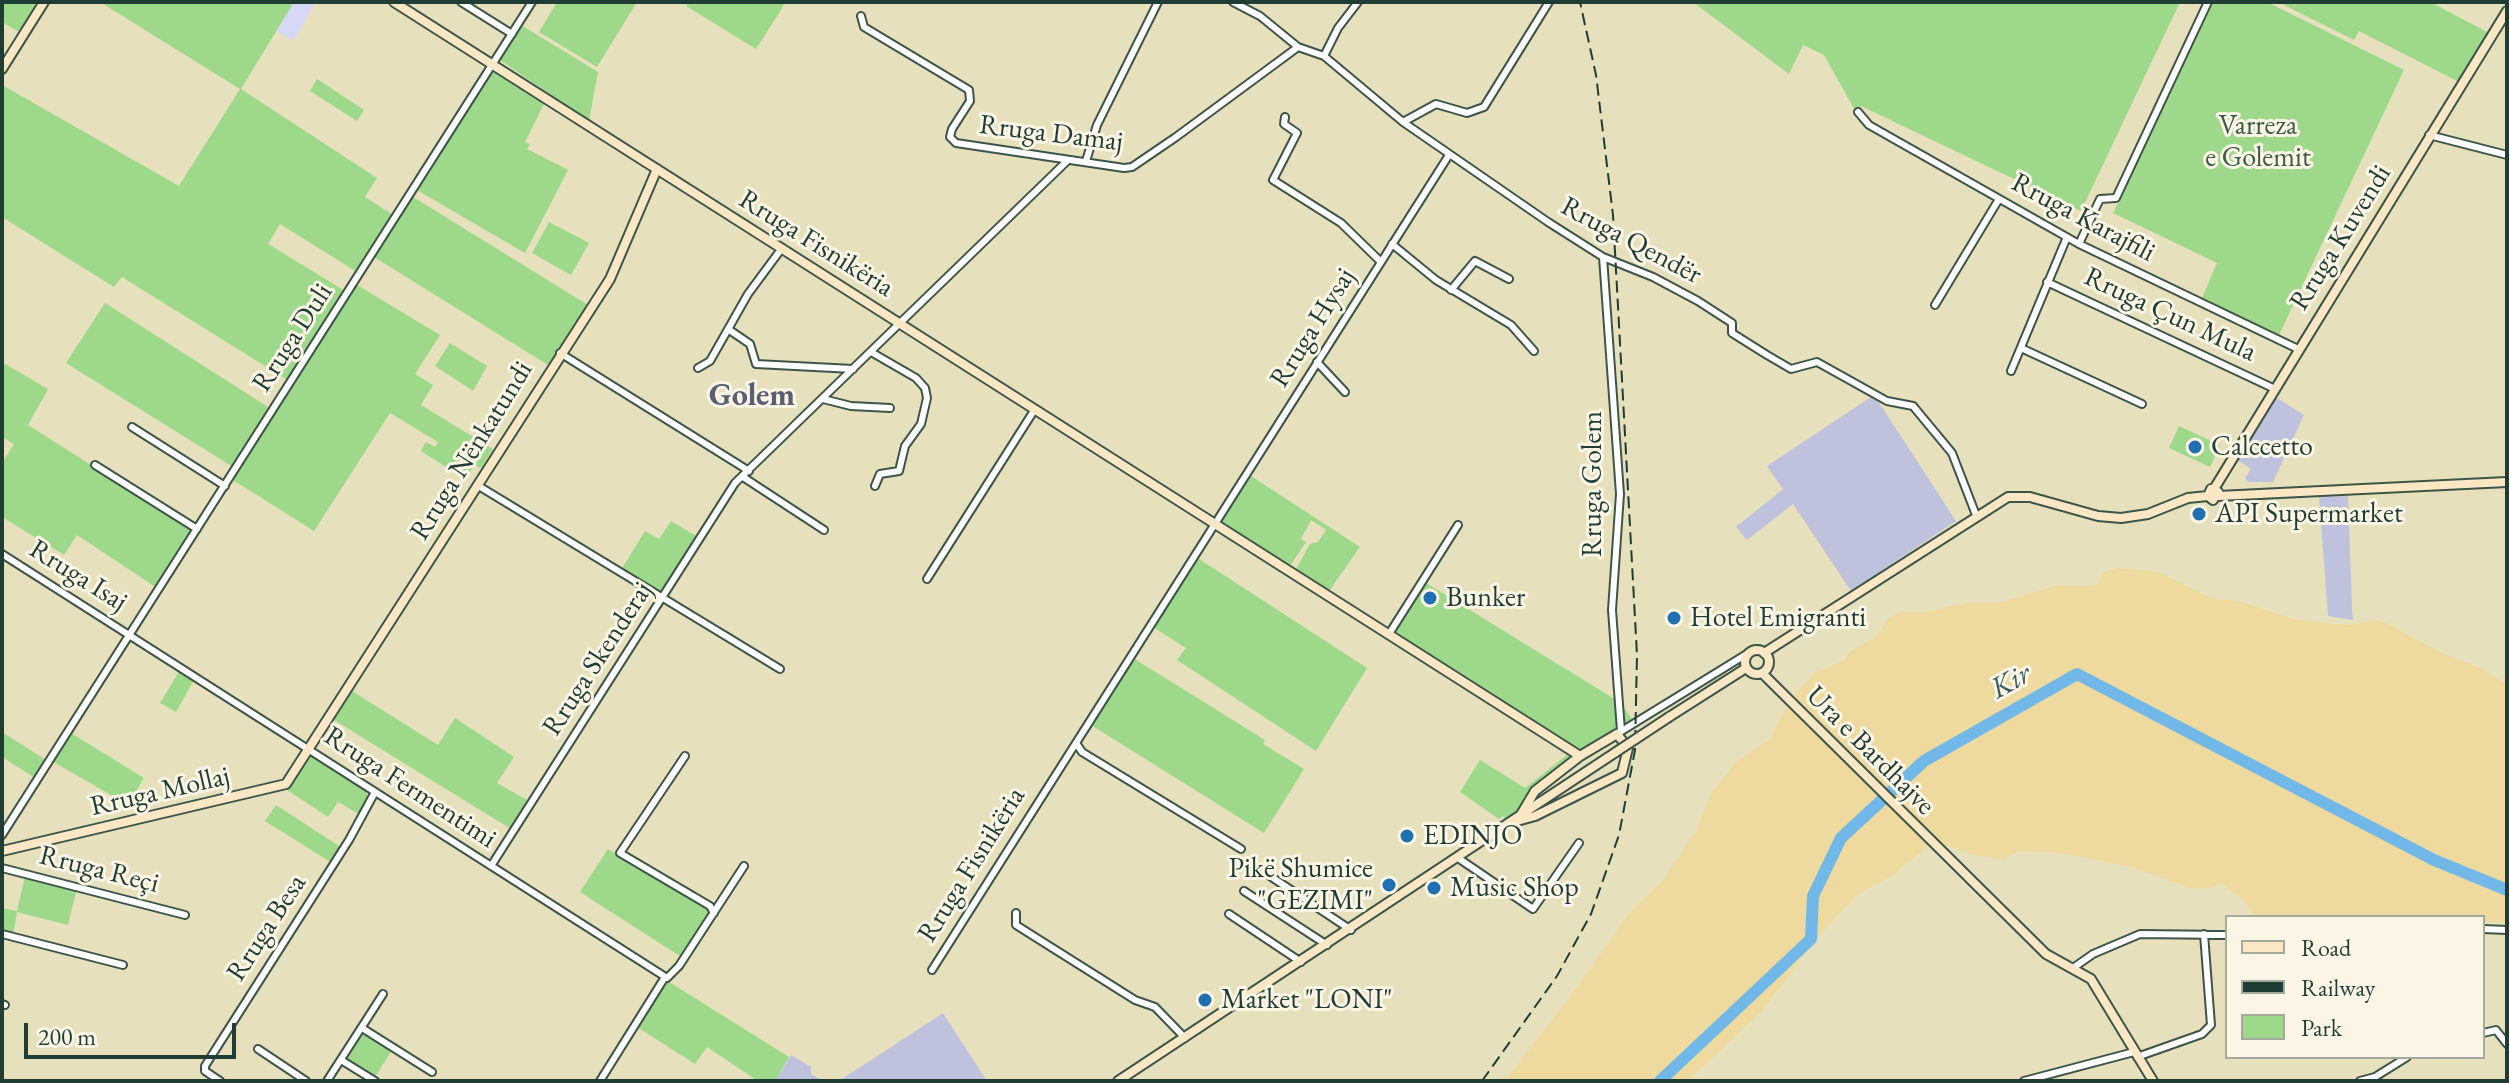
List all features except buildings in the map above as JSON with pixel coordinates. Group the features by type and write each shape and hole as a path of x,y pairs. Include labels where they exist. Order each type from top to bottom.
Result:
{"street":[{"path":"2,69 44,2"},
{"name":"Rruga Fisnikëria","path":"394,2 1580,756"},
{"path":"461,2 512,34"},
{"name":"Rruga Duli","path":"2,835 532,2"},
{"path":"1086,161 1097,125 1158,2"},
{"name":"Rruga Qendër","path":"1233,2 1260,16 1298,47 1324,56 1403,122 1603,257 1653,277 1698,301 1732,323 1732,333 1791,369 1817,362 1887,401 1913,406 1952,453 1976,515"},
{"path":"1324,56 1338,28 1358,2"},
{"path":"1403,122 1436,104 1467,113 1484,107 1549,2"},
{"path":"2079,244 2100,199 2116,198 2208,2"},
{"name":"Rruga Kuvendi","path":"2213,494 2298,349 2507,11"},
{"name":"Rruga Damaj","path":"861,16 864,27 969,90 970,101 950,137 956,143 1067,161 1132,167 1298,47"},
{"name":"Rruga Karajfili","path":"1858,112 1869,125 2079,244 2298,349"},
{"path":"1285,117 1284,124 1297,133 1272,176 1273,180 1341,223 1365,250 1381,262"},
{"path":"2429,135 2507,155"},
{"name":"Rruga Hysaj","path":"1215,524 1449,155"},
{"name":"Rruga Skenderaj","path":"491,866 728,492 1067,161"},
{"name":"Rruga Nënkatundi","path":"309,749 617,266 657,169"},
{"path":"1935,305 1999,199"},
{"name":"Rruga Çun Mula","path":"2011,371 2067,237"},
{"path":"1392,244 1451,290 1511,325 1534,351"},
{"path":"698,368 710,361 758,279 782,248"},
{"name":"Rruga Golem","path":"1603,257 1620,494 1612,610 1622,710 1619,733"},
{"path":"1451,290 1475,261 1509,279"},
{"name":"Rruga Çun Mula","path":"2047,282 2275,389"},
{"path":"728,329 750,344 756,364 853,369"},
{"path":"2021,348 2142,404"},
{"path":"871,352 916,378 925,388 927,398 921,424 905,446 899,471 880,474 875,486"},
{"path":"560,353 746,474 824,530"},
{"path":"1317,362 1345,392"},
{"path":"823,399 851,406 890,408"},
{"path":"927,579 1035,409"},
{"path":"132,427 225,486"},
{"path":"95,465 197,529"},
{"path":"1517,821 1535,791 1580,756 1750,652 1764,653 1976,515 2018,496 2110,518 2148,514 2184,500 2213,494 2507,482"},
{"path":"477,485 780,669"},
{"name":"Rruga Fisnikëria","path":"932,970 1215,524"},
{"path":"1389,634 1458,525"},
{"name":"Rruga Isaj","path":"2,554 130,635"},
{"name":"Rruga Fermentimi","path":"130,635 666,978"},
{"path":"1750,652 1744,663 1752,673 1762,673 1768,666 1764,653"},
{"path":"1118,1081 1132,1078 1185,1038 1746,668"},
{"name":"Ura e Bardhajve","path":"1762,673 2046,954 2091,979 2153,1081"},
{"path":"1622,710 1635,716 1637,721"},
{"path":"1517,821 1535,816 1622,773 1628,748 1619,733"},
{"path":"1076,743 1082,752 1241,849"},
{"name":"Rruga Mollaj","path":"2,851 278,788 286,784 309,749"},
{"path":"685,756 620,853 710,906 714,913"},
{"name":"Rruga Besa","path":"220,1081 205,1071 205,1066 349,840 375,792"},
{"path":"1458,858 1533,909 1579,843"},
{"path":"600,1081 666,978 679,966 744,866"},
{"name":"Rruga Reçi","path":"2,868 185,915"},
{"path":"1264,872 1351,930"},
{"path":"1244,891 1327,945"},
{"path":"1016,913 1016,925 1135,1000 1159,1010 1185,1038"},
{"path":"1229,914 1301,962"},
{"path":"2485,929 2507,930"},
{"path":"2,934 123,965"},
{"path":"2073,968 2093,954 2140,934 2225,935"},
{"path":"2024,1081 2135,1055 2202,1034 2211,1025 2204,934"},
{"path":"327,1081 383,994"},
{"path":"362,1028 432,1072"},
{"path":"2485,1033 2496,1030 2507,1044"},
{"path":"258,1049 306,1081"},
{"path":"2360,1081 2375,1077 2404,1059"},
{"path":"341,1060 375,1081"}],"shaded area":[{"path":"294,2 316,2 293,41 277,31"},
{"path":"1874,395 1956,521 1851,591 1793,504 1747,540 1736,527 1783,489 1767,466"},
{"path":"2274,396 2304,415 2273,482 2248,482 2245,478 2251,469 2236,459"},
{"path":"2348,496 2353,620 2328,616 2319,497"},
{"path":"943,1013 987,1081 839,1081"},
{"path":"791,1055 811,1067 811,1074 823,1081 775,1081"}],"green space":[{"path":"2,2 29,2 37,6 21,33 2,22"},
{"path":"100,2 294,2 241,89 377,178 365,197 393,215 357,272 280,224 268,244 345,291 289,381 122,277 114,287 2,217 2,85 179,186 240,89"},
{"path":"557,2 637,2 597,67 539,32"},
{"path":"689,2 779,2 784,5 756,49 686,6"},
{"name":"Varreza e Golemit","path":"1693,2 2180,2 2081,211 1861,106 1857,114 1824,55 1803,45 1789,74"},
{"name":"Varreza e Golemit","path":"2213,2 2267,2 2404,70 2279,335 2202,298 2217,263 2113,213"},
{"path":"2278,2 2430,2 2489,33 2459,82 2359,31 2354,40"},
{"path":"521,25 598,72 589,121 500,60"},
{"path":"492,71 544,104 525,142 530,144 527,149 568,170 525,253 417,190"},
{"path":"317,79 364,110 357,121 310,91"},
{"path":"413,197 588,305 548,365 374,257"},
{"path":"549,222 589,243 571,275 532,253"},
{"path":"357,285 440,335 415,374 433,385 421,405 493,449 481,468 474,465 466,480 421,451 426,442 435,447 438,442 390,413 314,531 233,480"},
{"path":"105,303 268,407 233,467 66,363"},
{"path":"450,343 487,366 473,391 435,366"},
{"path":"2,362 48,389 28,425 192,529 157,588 77,535 64,555 2,517 2,463 14,444 2,437"},
{"name":"Calccetto","path":"2179,426 2220,445 2210,467 2169,448"},
{"path":"1251,476 1360,547 1329,591 1296,569 1310,544 1318,542 1326,530 1311,520 1301,539 1306,542 1290,566 1221,521"},
{"path":"671,521 698,537 660,594 621,570 645,531 659,539"},
{"path":"1196,557 1367,668 1316,751 1177,660 1186,648 1153,627"},
{"path":"1426,583 1621,703 1633,721 1579,750 1403,641 1396,630"},
{"path":"1133,658 1265,740 1263,744 1304,769 1264,833 1091,725"},
{"path":"180,670 194,680 176,712 160,703"},
{"path":"352,691 438,745 455,718 514,757 497,783 529,801 511,829 334,720"},
{"path":"2,732 46,760 35,778 2,757"},
{"path":"71,733 144,778 128,805 52,761"},
{"path":"1567,755 1570,758 1567,763 1534,790 1517,812 1506,820 1503,816 1499,819 1460,792 1480,760 1525,788"},
{"path":"311,756 366,791 369,801 359,814 338,802 328,817 287,790"},
{"path":"276,805 342,848 332,863 265,821"},
{"path":"608,849 707,906 711,913 683,958 580,892"},
{"path":"25,876 77,888 68,925 17,912 13,935 2,932 2,908 17,911"},
{"path":"666,980 789,1057 775,1081 758,1081 707,1047 695,1064 637,1027"},
{"path":"367,1033 392,1050 374,1079 344,1059 362,1035"}],"sand":[{"path":"2117,568 2159,572 2211,598 2238,601 2297,620 2349,625 2375,620 2386,623 2444,654 2483,669 2507,685 2507,923 2485,922 2485,915 2253,915 2245,901 2221,883 2208,889 2190,888 2132,867 2061,853 2018,851 2004,860 1970,854 1947,845 1925,848 1892,876 1858,894 1815,940 1763,1010 1688,1081 1505,1081 1629,913 1663,880 1697,829 1711,793 1736,762 1770,739 1791,699 1815,673 1844,660 1850,652 1878,635 1888,619 1900,612 1927,612 1967,603 1999,603 2055,586 2092,586 2100,582 2102,573"}],"waterway":[{"name":"Kir","path":"1660,1081 1811,939 1813,896 1841,838 1924,761 2077,674 2434,860 2507,890"}],"railway":[{"path":"1482,1081 1557,976 1591,914 1619,835 1635,750 1637,655 1613,215 1596,75 1580,2"}],"place":[{"name":"Calccetto","path":"2195,447"},
{"name":"API Supermarket","path":"2199,514"},
{"name":"Bunker","path":"1430,598"},
{"name":"Hotel Emigranti","path":"1674,618"},
{"name":"EDINJO","path":"1407,836"},
{"name":"Pikë Shumice \"GEZIMI\"","path":"1389,885"},
{"name":"Music Shop","path":"1434,888"},
{"name":"Market \"LONI\"","path":"1205,1000"}],"district":[{"name":"Golem","path":"752,396"}]}
